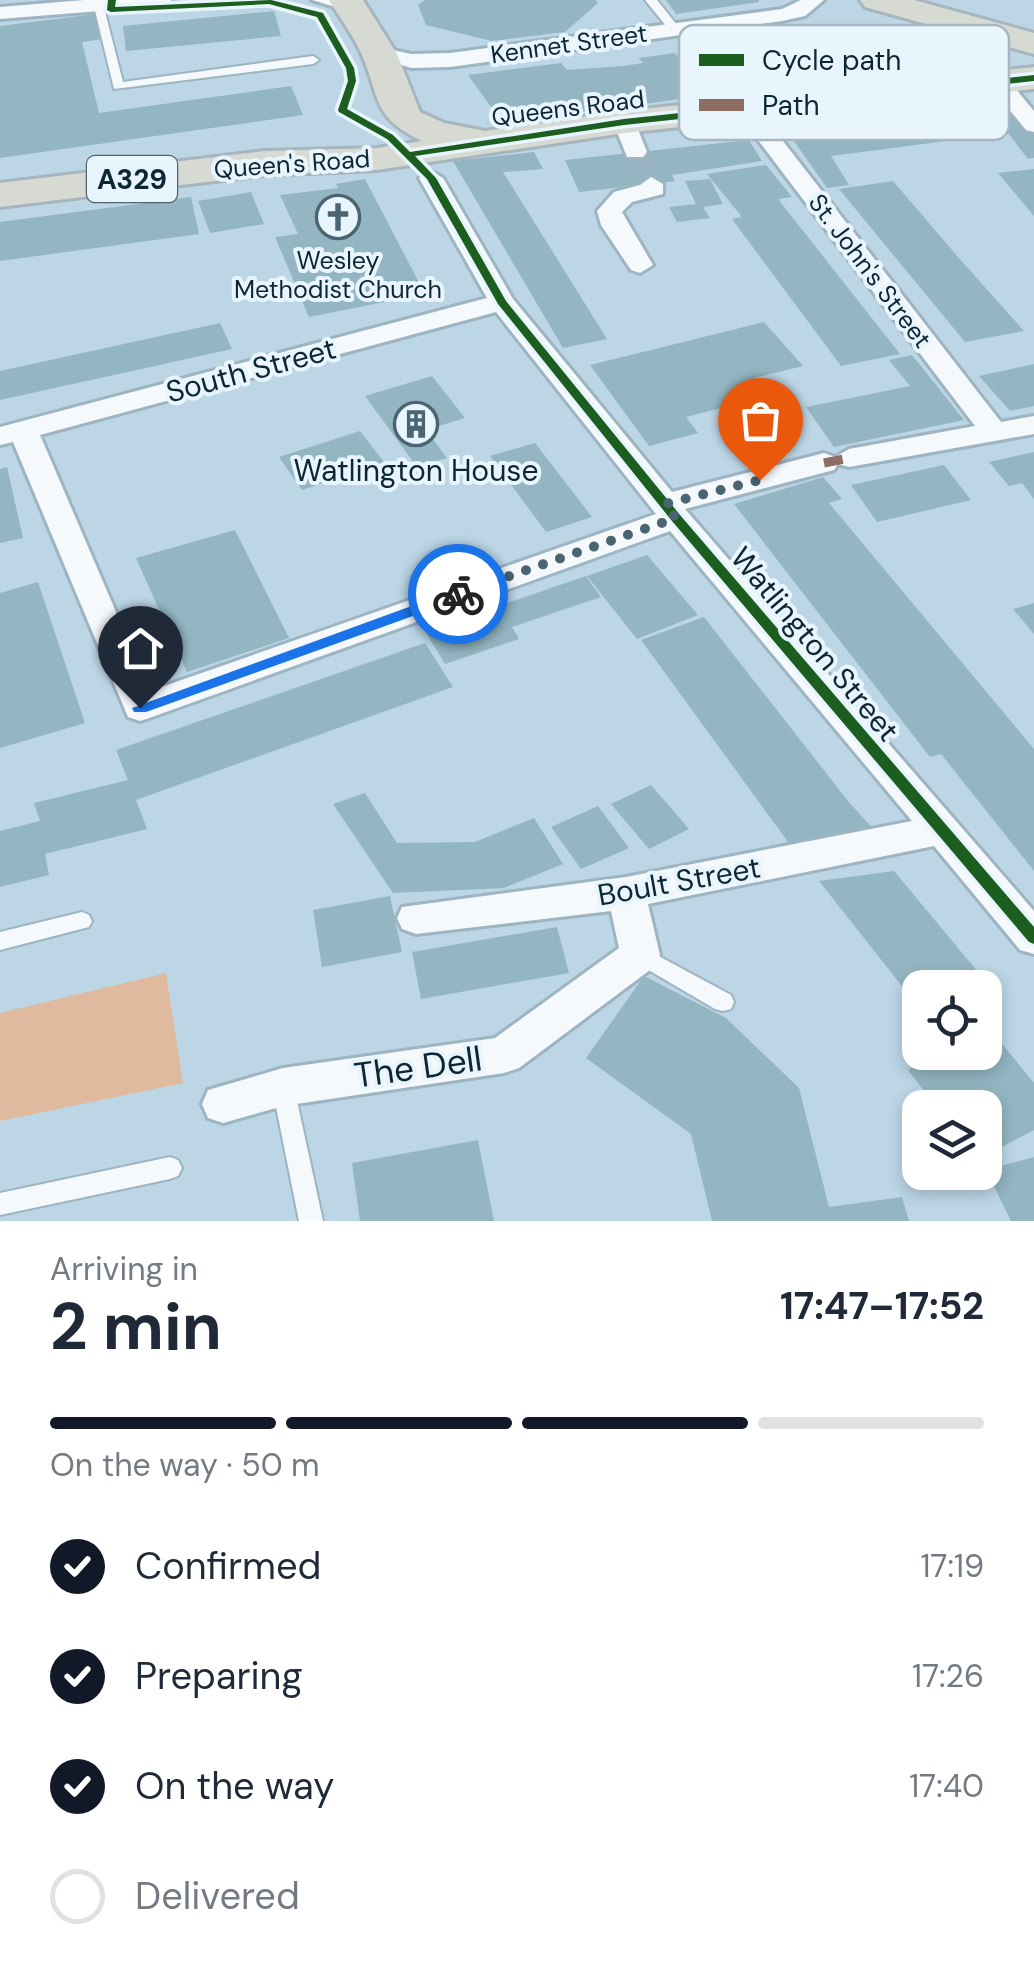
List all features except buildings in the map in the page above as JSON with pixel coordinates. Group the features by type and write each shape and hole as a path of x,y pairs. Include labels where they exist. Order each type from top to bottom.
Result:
{"main road":[{"name":"A329","path":"339,2 379,54 390,92 415,125 488,140"},
{"path":"887,4 964,25"},
{"path":"1009,37 1034,44"},
{"name":"Queens Road","path":"1009,80 1034,78"},
{"name":"A329","path":"265,163 313,137 362,120 384,104 390,92"},
{"name":"Queens Road","path":"418,166 488,140 630,138 679,126"},
{"name":"Queen's Road","path":"0,195 265,163 418,166"}],"street":[{"path":"0,13 162,0"},
{"name":"Kennet Street","path":"710,25 798,12 814,0"},
{"name":"Kennet Street","path":"379,54 411,61 450,60 679,30"},
{"path":"1009,95 1034,125"},
{"name":"St. John's Street","path":"770,140 994,432"},
{"name":"Watlington Street","path":"418,166 502,302 670,511 1034,938"},
{"path":"640,265 613,225 609,211 623,196 654,189 652,184"},
{"name":"South Street","path":"12,434 502,302"},
{"path":"12,434 140,708 670,511 837,461 1034,425"},
{"name":"Boult Street","path":"416,918 626,893 940,830"},
{"path":"626,893 640,955"},
{"name":"The Dell","path":"223,1104 283,1087 504,1055 640,955"}],"lane":[{"path":"651,0 676,30"},
{"path":"97,4 118,86 313,60"},
{"path":"0,942 82,921"},
{"path":"640,955 723,1002"},
{"path":"283,1087 311,1221"},
{"path":"0,1204 170,1168"}],"shaded area":[{"path":"166,973 183,1083 0,1121 0,1013"}],"tunnel":[{"path":"635,152 651,184"}],"marked path":[{"path":"824,463 849,458"}],"cycle path":[{"path":"112,0 111,10 269,2 320,15 350,68 352,81 342,110 390,137 431,178 502,302 676,518 1034,938"},
{"path":"1009,81 1034,78"},
{"path":"406,155 679,116"}],"way so far":[{"path":"458,594 676,518 665,504 760,480"}],"place":[{"name":"Wesley Methodist Church","path":"338,217"},
{"name":"Watlington House","path":"416,424"}],"route":[{"path":"140,708 458,594"}]}
